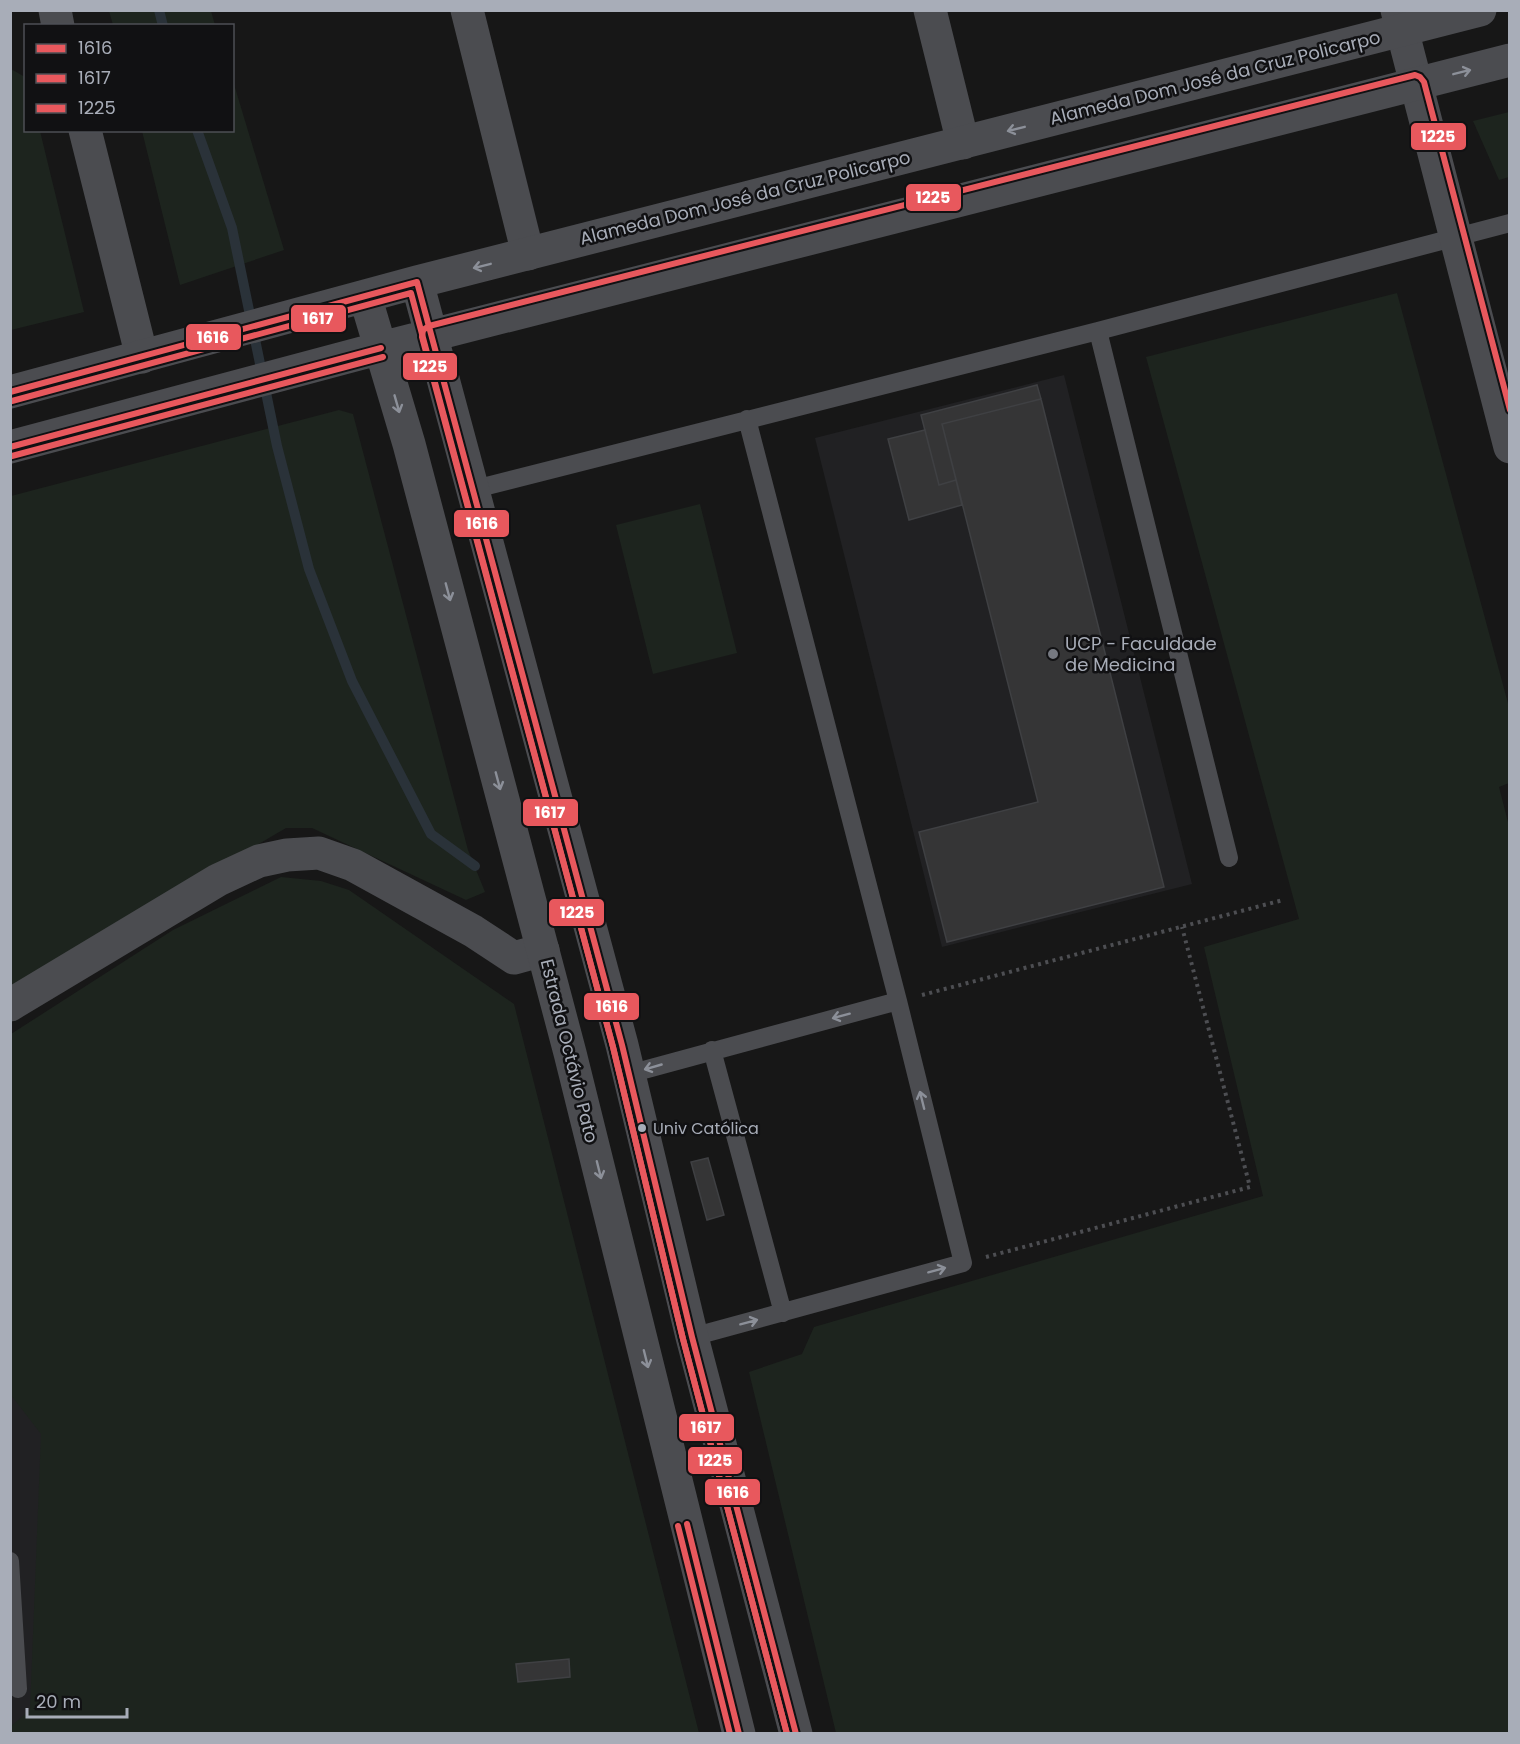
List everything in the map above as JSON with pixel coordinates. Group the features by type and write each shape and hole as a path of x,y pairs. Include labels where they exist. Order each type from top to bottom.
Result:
{"street":[{"path":"467,10 528,254"},
{"path":"930,10 963,142"},
{"name":"Alameda Dom José da Cruz Policarpo","path":"10,392 417,282 963,142 1399,21 1480,10"},
{"path":"1399,21 1509,447"},
{"path":"10,447 431,335 1509,60"},
{"path":"86,132 142,357"},
{"path":"417,282 629,1074 692,1337 796,1734"},
{"path":"365,296 412,456 543,950"},
{"name":"Estrada Octávio Pato","path":"10,1005 218,880 259,861 288,855 319,853 353,865 472,931 514,958 543,950 739,1734"}],"lane":[{"path":"471,490 1098,332 1509,223"},
{"path":"1098,332 1229,858"},
{"path":"692,1337 963,1263 898,1001 747,419"},
{"path":"629,1074 898,1001"},
{"path":"712,1050 783,1313"},
{"path":"10,1561 18,1689"}],"path":[{"path":"898,1001 1283,900"},
{"path":"963,1263 1250,1187 1182,927"}],"shaded area":[{"path":"109,11 211,11 215,24 113,24"},
{"path":"11,69 24,76 24,132 40,132 84,312 11,330"},
{"path":"234,84 284,250 180,285 142,132 234,132"},
{"path":"1509,112 1509,177 1499,180 1473,121"},
{"path":"1397,293 1509,707 1509,783 1499,787 1510,830 1509,1733 836,1733 749,1372 802,1354 814,1327 1263,1196 1204,947 1299,919 1146,357"},
{"path":"1064,375 1192,884 942,947 815,438"},
{"path":"339,410 353,414 468,850 485,892 466,900 312,828 286,828 11,990 11,496"},
{"path":"700,504 737,653 653,674 616,525"},
{"path":"281,877 321,881 349,890 514,1004 699,1733 11,1734 10,1727 30,1710 41,1434 11,1395 11,1034 173,930"},
{"path":"10,1360 61,1432 52,1731 11,1733"}],"building":[{"path":"1037,385 1041,399 942,424 956,480 939,485 921,415"},
{"name":"UCP - Faculdade de Medicina","path":"1041,399 1164,887 947,942 919,832 1038,802 942,424"},
{"path":"925,430 939,485 956,480 962,505 909,520 888,439"},
{"path":"708,1158 724,1215 707,1220 691,1162"},
{"path":"569,1659 570,1677 518,1682 516,1664"}],"waterway":[{"path":"159,10 162,24"},
{"path":"198,132 232,228 277,446 309,569 352,681 431,834 475,866"}],"transit line":[{"name":"1225","path":"787,1734 683,1339 613,1047 422,337 423,330 429,326 1415,75 1424,82 1510,410"},
{"name":"1616","path":"417,282 622,1045 692,1337 796,1734"},
{"name":"1616","path":"10,392 417,282"},
{"name":"1617","path":"12,401 411,293 613,1047 683,1339 787,1734"},
{"name":"1616","path":"10,447 381,348"},
{"name":"1617","path":"12,456 383,357"},
{"name":"1616","path":"687,1524 739,1734"},
{"name":"1617","path":"678,1526 730,1734"}],"place":[{"name":"UCP - Faculdade de Medicina","path":"1053,654"},
{"name":"Univ Católica","path":"642,1128"}]}
